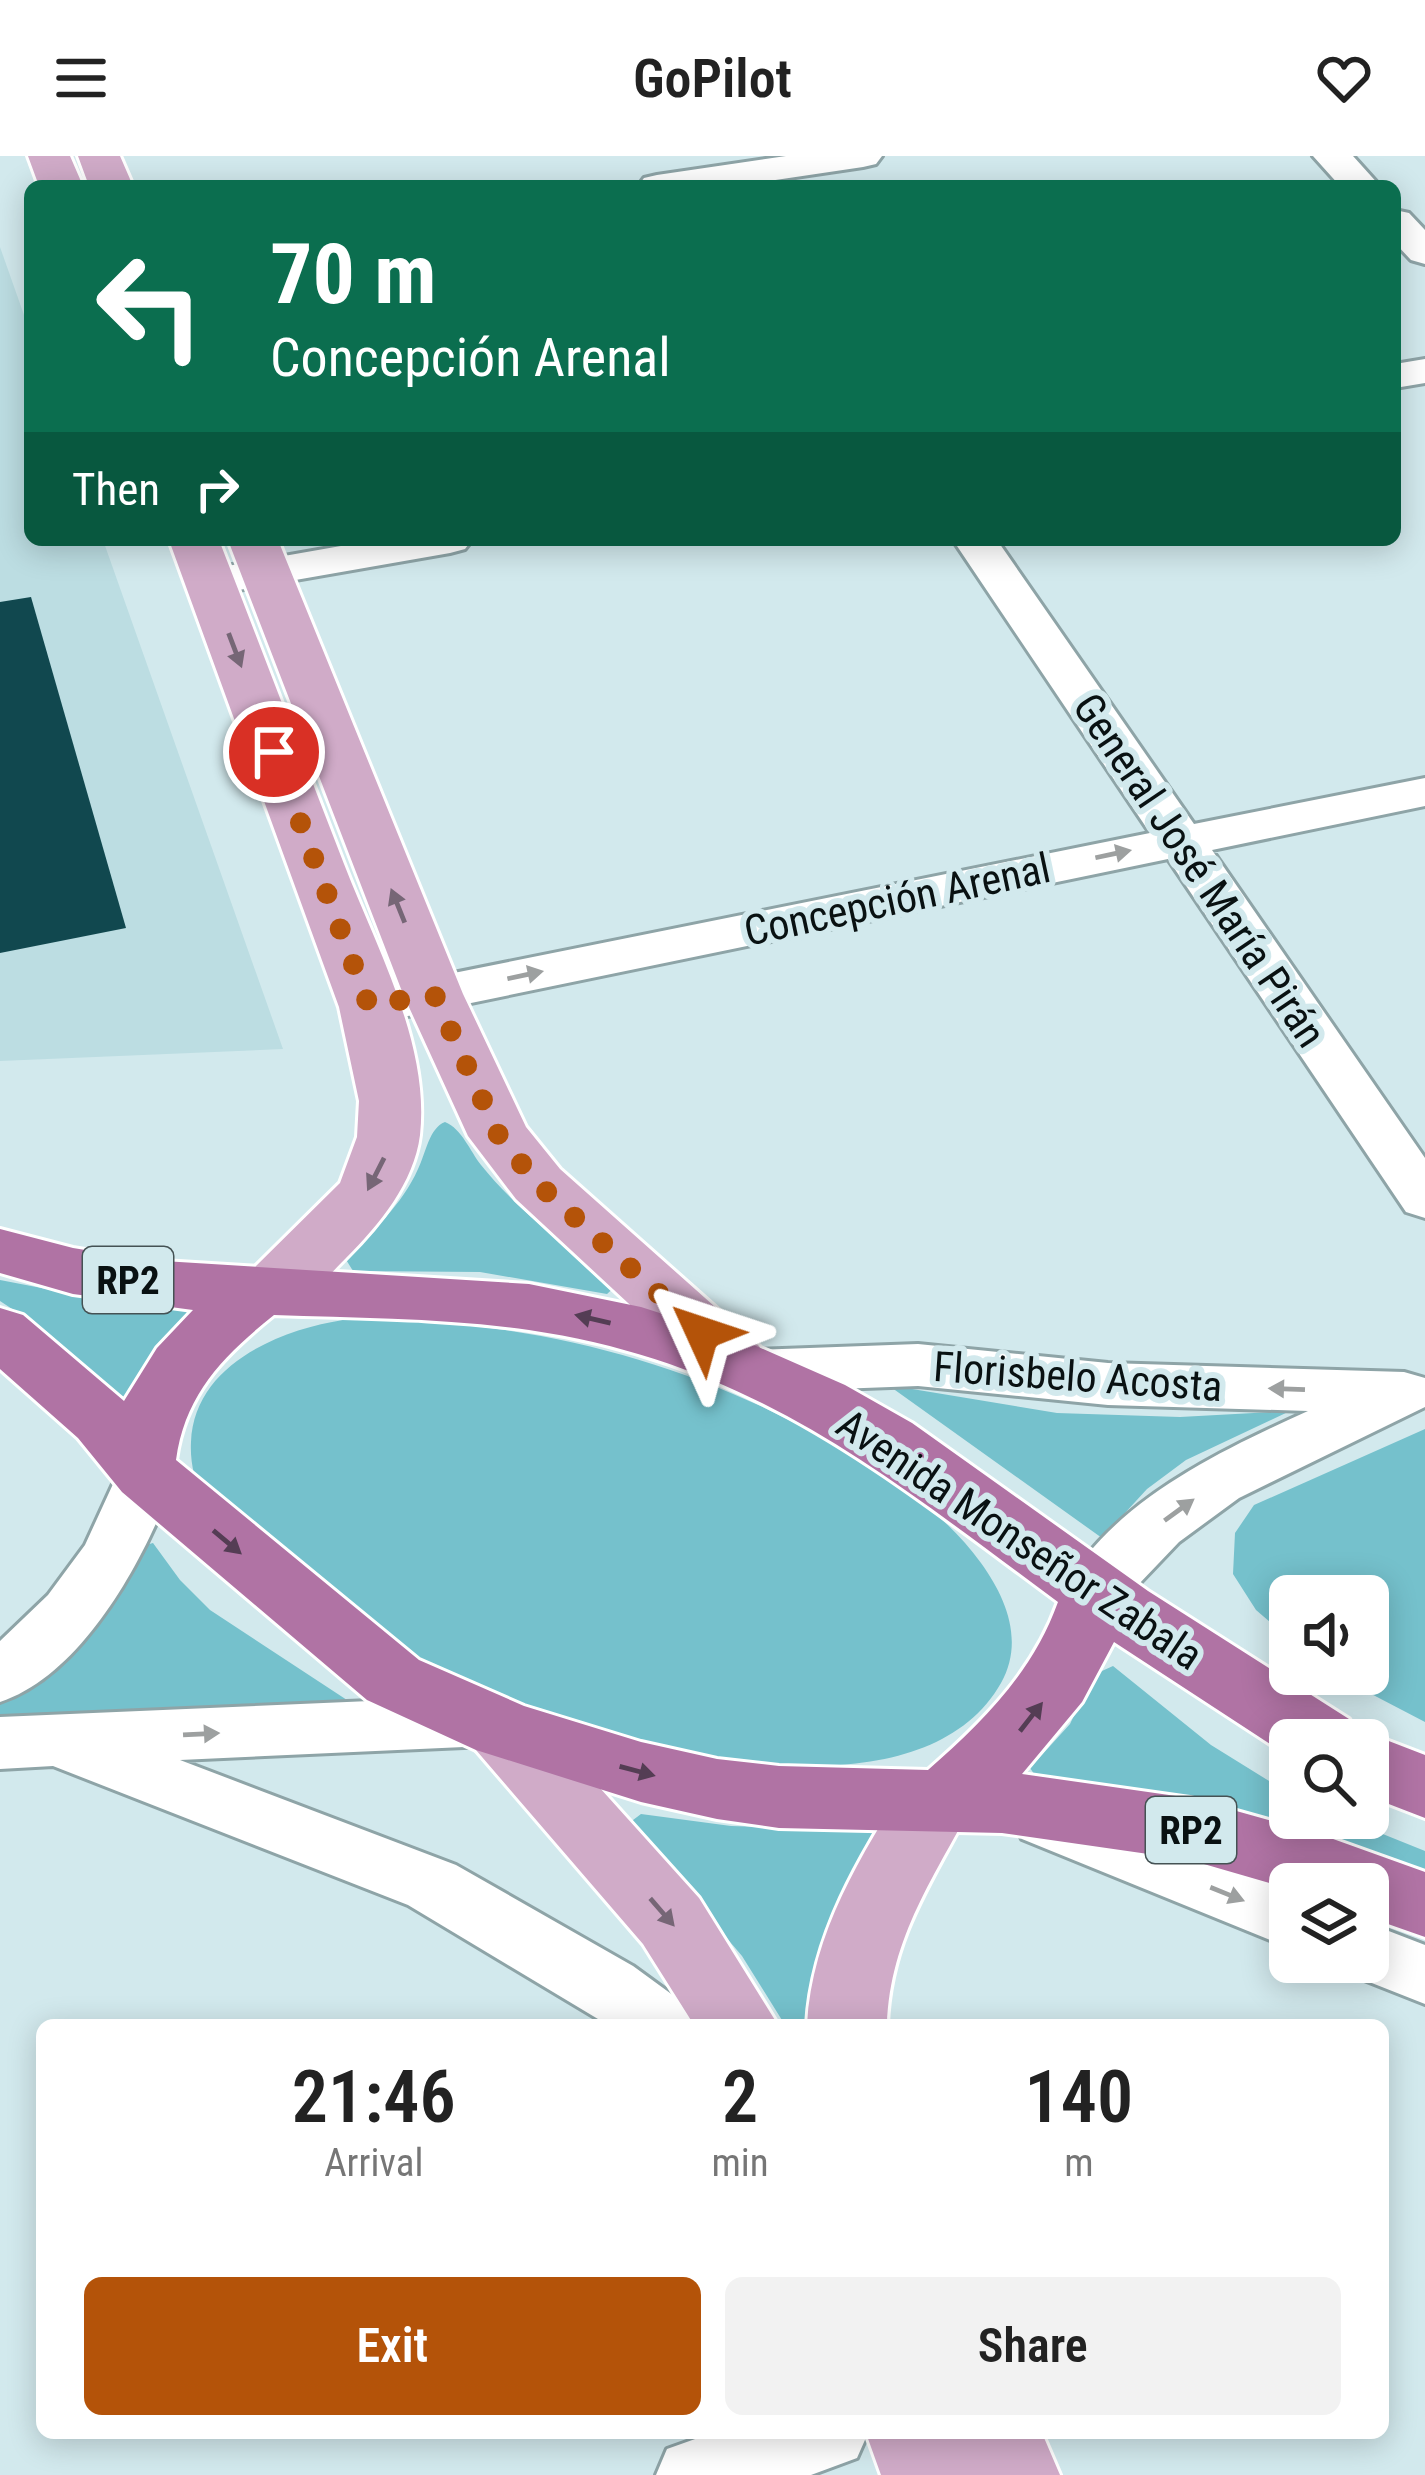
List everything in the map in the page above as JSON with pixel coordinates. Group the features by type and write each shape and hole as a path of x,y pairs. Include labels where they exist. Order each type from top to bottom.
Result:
{"highway":[{"name":"Avenida Monseñor Zabala","path":"0,1251 93,1275 266,1291 408,1293 544,1308 668,1339 744,1367 887,1440 1096,1592 1291,1719"},
{"name":"RP2","path":"144,1469 143,1433 165,1383 202,1338 266,1291"},
{"name":"RP2","path":"0,1332 57,1377 144,1469 393,1680 494,1725 586,1757 717,1790 778,1797 962,1800 1190,1829 1304,1861 1425,1905"},
{"path":"962,1800 1026,1726 1087,1625 1096,1592"},
{"path":"1389,1772 1425,1788"}],"main road":[{"path":"231,559 499,1136 538,1184 744,1367"},
{"path":"231,559 386,1061 392,1108 390,1143 376,1179 350,1215 266,1291"},
{"path":"494,1725 671,1921 735,2019"},
{"path":"847,2019 852,1964 900,1858 962,1800"},
{"path":"912,2439 926,2475"},
{"path":"1000,2439 1015,2475"}],"street":[{"path":"687,180 862,156"},
{"path":"1332,156 1355,180"},
{"path":"1401,227 1425,252"},
{"path":"231,559 381,546"},
{"name":"General José María Pirán","path":"979,546 1425,1199"},
{"name":"Concepción Arenal","path":"369,1006 1425,792"},
{"name":"Florisbelo Acosta","path":"744,1367 918,1365 1108,1384 1414,1390"},
{"name":"Florisbelo Acosta","path":"1096,1592 1167,1517 1199,1496 1300,1440 1414,1390"},
{"path":"0,1677 69,1616 96,1581 120,1538 144,1469"},
{"path":"29,1742 494,1725"},
{"path":"29,1742 432,1886 609,1987 653,2019"},
{"path":"962,1800 1269,1912"},
{"path":"1389,1960 1425,1975"},
{"path":"694,2475 811,2439"}],"shaded area":[{"path":"0,247 24,315 24,546 105,546 283,1049 0,1061"},
{"path":"445,1122 528,1214 619,1283 607,1294 480,1272 353,1271 345,1258 404,1194 432,1135"},
{"path":"0,1280 83,1296 195,1308 144,1366 125,1400 47,1332 0,1301"},
{"path":"343,1320 476,1326 542,1336 670,1370 792,1421 905,1489 968,1546 998,1591 1009,1621 1011,1652 1001,1683 952,1734 880,1760 795,1766 700,1756 605,1734 515,1704 438,1670 379,1637 218,1511 202,1493 194,1472 191,1442 196,1415 224,1372 244,1356 293,1332"},
{"path":"888,1385 1057,1413 1180,1417 1290,1411 1186,1460 1147,1489 1102,1538"},
{"path":"1425,1429 1425,1722 1373,1695 1389,1695 1389,1575 1269,1575 1269,1621 1256,1610 1233,1574 1235,1533 1254,1505"},
{"path":"153,1543 210,1610 350,1702 0,1730 0,1703 16,1691 142,1546"},
{"path":"1113,1666 1211,1745 1269,1781 1269,1839 1389,1837 1425,1851 1425,1881 1389,1872 1389,1863 1350,1863 1045,1790 1030,1768 1070,1724 1093,1675"},
{"path":"641,1814 731,1826 879,1831 816,2019 781,2019 742,1956 629,1823"}],"building":[{"path":"31,597 126,928 0,953 0,602"}],"route":[{"path":"274,752 369,1006 434,994 473,1089 499,1136 538,1184 702,1333"}]}
